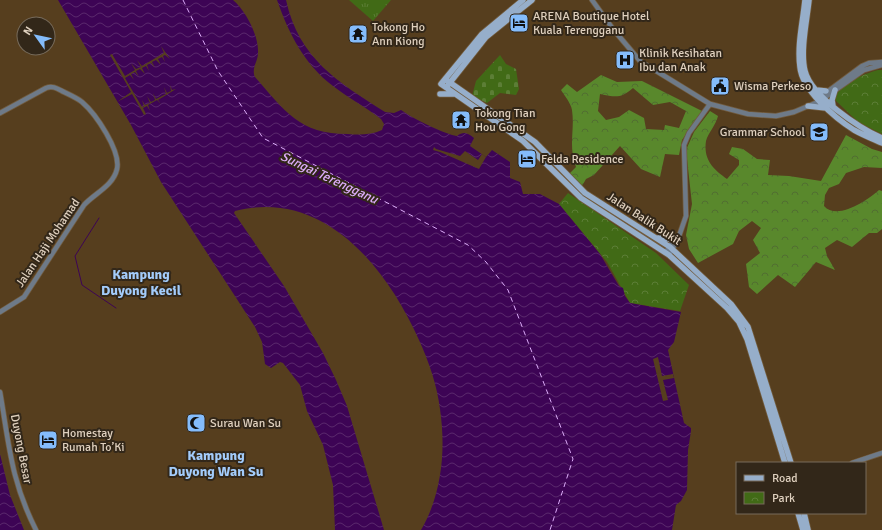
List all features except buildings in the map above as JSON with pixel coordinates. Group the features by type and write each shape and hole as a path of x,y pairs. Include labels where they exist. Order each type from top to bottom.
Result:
{"main road":[{"path":"445,83 482,34 523,0"},
{"path":"445,83 456,74 486,38 532,0"},
{"path":"805,0 800,68 805,83 820,99 857,126 882,138"},
{"path":"809,0 804,64 809,81 816,90 820,99"},
{"path":"440,94 457,91 456,74"},
{"name":"Jalan Balik Bukit","path":"445,83 535,142 585,193 658,238 671,248 731,304 748,327 789,462"},
{"path":"816,90 826,91"},
{"path":"831,107 835,90"},
{"name":"Jalan Balik Bukit","path":"457,91 523,141 581,198 668,253 724,305 739,322 749,345 789,462"},
{"path":"808,106 831,107 854,130 882,143"},
{"path":"658,238 675,238"},
{"path":"798,514 803,530"},
{"path":"804,514 808,530"}],"street":[{"path":"592,0 637,58 710,104 748,114 766,116 782,115 808,106 864,70 882,63"},
{"path":"820,99 826,91 862,66 869,63 882,63"},
{"name":"Jalan Haji Mohamad","path":"0,113 50,86 66,93 86,106 109,139 118,163 116,172 111,181 93,198 84,204 24,297 0,312"},
{"path":"668,253 680,232 686,216 684,144 689,133 710,104"},
{"path":"671,248 675,238 680,232"},
{"name":"Duyong Besar","path":"0,392 13,473 23,504 36,530"},
{"path":"855,462 882,454"}],"green space":[{"path":"349,0 391,0 373,21"},
{"path":"500,55 506,64 516,69 519,89 516,95 500,93 487,103 472,96 476,81"},
{"path":"878,70 882,70 882,134 858,122 834,99 841,89 853,80"},
{"path":"601,75 617,82 642,81 702,111 682,140 679,155 665,154 660,177 641,169 620,146 594,175 586,179 582,186 569,174 576,167 572,152 573,117 570,105 561,90 567,84 577,92","holes":["633,88 653,105 670,102 686,111 679,128 665,125 664,130 646,129 644,118 629,110 619,117 606,120 598,111 600,94 621,96"]},
{"path":"710,111 718,116 716,123 706,141 706,154 710,164 727,179 739,165 739,160 729,154 732,147 743,149 757,159 770,160 768,175 789,176 821,181 846,135 872,149 882,152 882,168 864,167 846,173 839,184 829,188 825,195 824,206 830,210 844,210 868,199 879,190 882,191 882,229 877,233 869,233 852,247 837,240 825,248 827,256 835,270 816,262 795,287 778,275 757,294 749,287 746,264 760,253 753,240 761,228 752,221 739,231 733,244 698,263 689,249 686,235 692,204 686,150 694,132"},
{"path":"568,193 656,253 689,285 680,311 630,303 607,262 559,204"}],"water":[{"name":"Sungai Terengganu","path":"58,0 233,0 243,11 251,24 258,46 258,56 254,68 255,77 275,100 294,118 317,130 331,133 365,134 382,130 384,124 381,119 333,86 306,58 292,36 277,0 286,0 292,21 300,38 323,67 336,79 385,112 394,113 401,110 436,129 451,135 457,136 459,134 466,133 474,138 470,146 486,157 492,150 510,162 510,178 520,182 523,194 540,194 559,204 600,254 619,286 623,288 625,296 630,303 681,312 674,342 668,350 684,423 691,428 691,431 688,450 687,490 681,501 676,505 672,530 421,530 434,502 438,487 442,456 442,424 439,400 432,374 423,348 406,313 389,286 370,261 348,240 324,223 297,211 267,207 235,211 234,213 284,286 323,353 336,380 347,406 384,530 335,530 333,485 323,445 307,411 300,385 283,363 280,362 271,368 265,364 262,342 255,327 161,182 131,125"},
{"path":"0,454 10,495 24,530 0,530"}],"pier":[{"path":"161,46 170,59 165,55 163,56 165,62 162,57 158,59 161,65 156,60 152,62 155,68 151,63 147,65 149,71 146,66 142,68 145,74 140,69 136,71 139,77 135,72 131,74 134,80 130,75 125,78 142,107 144,106 142,100 145,105 150,103 147,96 151,102 155,100 153,93 156,99 166,94 164,87 167,93 171,91 170,85 172,90 176,89 158,100 161,104 157,100 148,105 150,111 147,106 143,108 146,114 144,115 132,94 117,102 131,92 110,55 112,54 125,76 135,70 131,63 136,69 141,67 137,60 142,66 164,53"},
{"path":"434,147 436,149 460,156 465,151 478,160 482,154 486,157 479,169 433,150"},
{"path":"658,357 662,376 673,374 674,378 663,380 668,400 663,401 653,359"}],"waterway":[{"path":"99,218 75,256 82,285 116,308"}],"ferry route":[{"path":"183,0 218,71 263,138 468,245 486,262 508,290 573,459 550,530"}],"place":[{"name":"ARENA Boutique Hotel Kuala Terengganu","path":"519,23"},
{"name":"Tokong Ho Ann Kiong","path":"358,34"},
{"name":"Klinik Kesihatan Ibu dan Anak","path":"625,60"},
{"name":"Wisma Perkeso","path":"720,86"},
{"name":"Tokong Tian Hou Gong","path":"461,120"},
{"name":"Grammar School","path":"819,132"},
{"name":"Felda Residence","path":"527,159"},
{"name":"Surau Wan Su","path":"196,423"},
{"name":"Homestay Rumah To’Ki","path":"48,440"}],"district":[{"name":"Kampung Duyong Kecil","path":"141,282"},
{"name":"Kampung Duyong Wan Su","path":"216,464"}]}
